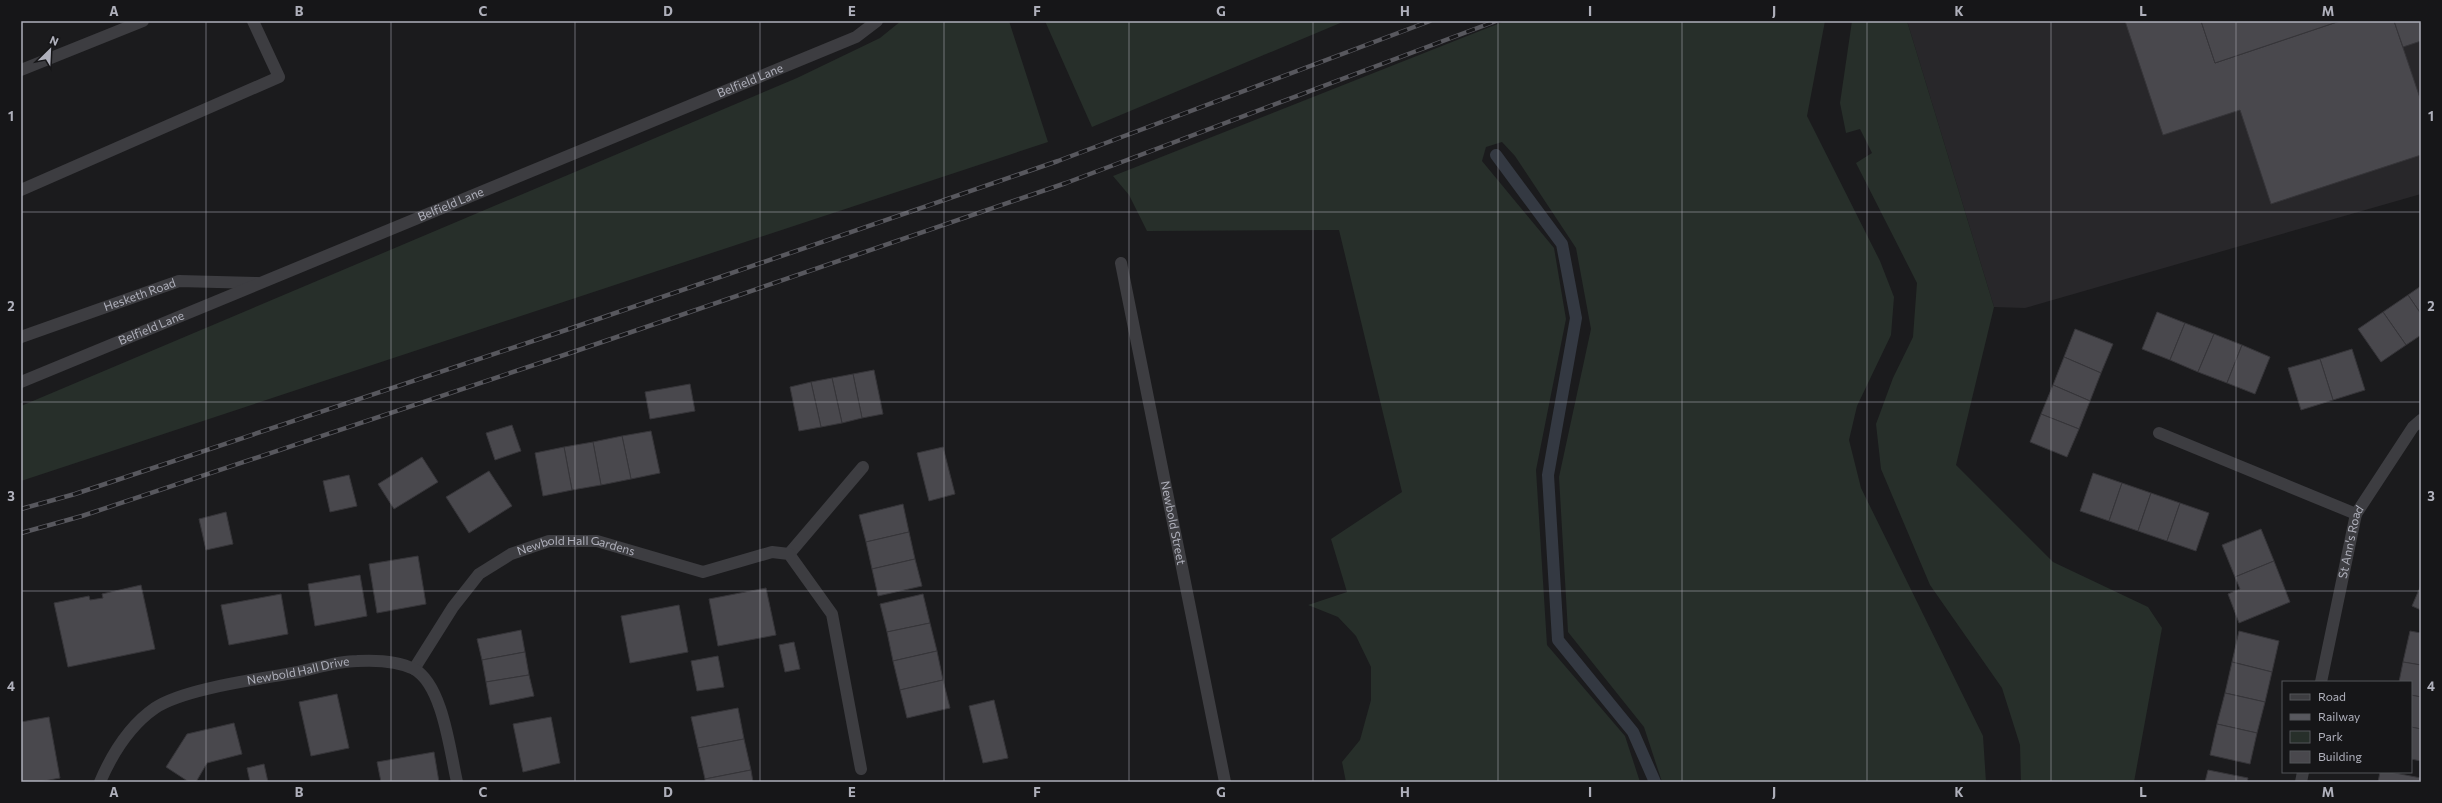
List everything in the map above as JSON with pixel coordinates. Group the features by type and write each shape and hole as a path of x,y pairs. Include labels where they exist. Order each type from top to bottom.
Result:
{"street":[{"path":"21,70 143,21"},
{"path":"21,190 279,77 253,21"},
{"name":"Belfield Lane","path":"21,382 856,37 877,21"},
{"name":"Newbold Street","path":"1121,263 1225,782"},
{"name":"Hesketh Road","path":"21,337 179,281 263,283"},
{"name":"St Ann's Road","path":"2321,681 2356,514 2413,427 2421,420"},
{"path":"2159,433 2356,514"},
{"path":"861,769 832,614 789,554 863,467"},
{"name":"Newbold Hall Gardens","path":"414,670 453,608 479,574 511,554 549,541 597,541 703,572 772,552 789,554"},
{"name":"Newbold Hall Drive","path":"100,782 120,744 136,725 156,708 192,693 356,661 390,662 414,670 426,680 436,696 457,782"}],"shaded area":[{"path":"1907,21 2421,21 2421,194 2025,308 1994,307"}],"green space":[{"path":"901,21 1009,21 1048,142 21,481 21,406 797,78 880,38"},
{"path":"1045,21 1345,21 1092,127"},
{"path":"1505,21 1825,21 1807,116 1880,261 1894,297 1891,335 1857,406 1849,440 1861,488 1983,736 1986,782 1662,782 1644,727 1568,632 1559,477 1591,329 1576,248 1515,156 1502,142 1486,147 1482,161 1554,248 1566,319 1536,470 1547,645 1625,736 1640,782 1346,782 1342,762 1360,740 1371,700 1371,667 1356,636 1338,617 1308,605 1347,592 1331,539 1402,492 1339,230 1147,231 1129,195 1113,176"},
{"path":"1852,21 1907,21 1994,307 1956,465 2053,562 2148,607 2162,628 2134,782 2021,782 2020,745 2002,688 1930,585 1881,469 1876,424 1893,378 1913,337 1917,283 1856,163 1872,153 1860,129 1846,133 1840,103"}],"building":[{"path":"2125,21 2201,21 2215,63 2340,21 2394,21 2421,101 2421,155 2271,204 2240,110 2163,135"},
{"path":"2201,21 2340,21 2215,63"},
{"path":"2394,21 2421,21 2421,41 2403,47"},
{"path":"2421,286 2421,314 2408,295"},
{"path":"2408,295 2421,314 2421,335 2406,345 2383,312"},
{"path":"2157,312 2185,323 2170,360 2142,349"},
{"path":"2383,312 2406,345 2381,362 2358,329"},
{"path":"2185,323 2214,334 2198,372 2170,360"},
{"path":"2075,329 2113,344 2101,373 2064,357"},
{"path":"2214,334 2242,345 2227,383 2198,372"},
{"path":"2242,345 2270,357 2255,394 2227,383"},
{"path":"2352,349 2365,390 2333,400 2320,359"},
{"path":"2064,357 2101,373 2090,401 2053,385"},
{"path":"2320,359 2333,400 2301,410 2288,368"},
{"path":"874,370 883,414 862,418 853,374"},
{"path":"853,374 862,418 842,423 832,378"},
{"path":"832,378 842,423 821,427 811,382"},
{"path":"811,382 821,427 799,431 790,387"},
{"path":"690,384 695,411 650,419 645,392"},
{"path":"2053,385 2090,401 2079,429 2041,414"},
{"path":"2041,414 2079,429 2067,457 2030,442"},
{"path":"512,425 521,451 495,460 486,433"},
{"path":"651,431 660,473 631,479 622,436"},
{"path":"622,436 631,479 601,485 593,442"},
{"path":"593,442 601,485 572,490 564,447"},
{"path":"564,447 572,490 543,496 535,453"},
{"path":"943,447 955,494 929,501 917,453"},
{"path":"422,457 438,482 394,509 378,484"},
{"path":"489,471 512,506 469,533 446,497"},
{"path":"2093,473 2122,483 2109,521 2080,511"},
{"path":"349,475 357,506 330,512 323,481"},
{"path":"2122,483 2151,493 2138,531 2109,521"},
{"path":"2151,493 2180,503 2167,541 2138,531"},
{"path":"2180,503 2209,513 2196,551 2167,541"},
{"path":"903,504 909,532 866,542 859,515"},
{"path":"226,512 233,544 206,550 199,519"},
{"path":"2261,529 2274,561 2235,577 2222,545"},
{"path":"909,532 915,559 872,569 866,542"},
{"path":"418,556 426,604 377,613 369,564"},
{"path":"915,559 922,586 878,596 872,569"},
{"path":"2274,561 2290,602 2239,623 2228,594 2240,589 2235,577"},
{"path":"360,575 367,616 315,626 308,584"},
{"path":"141,585 155,649 68,667 54,603 89,596 90,600 103,598 102,594"},
{"path":"2421,585 2421,610 2412,606"},
{"path":"766,588 776,635 718,646 709,599"},
{"path":"281,594 288,634 229,645 221,605"},
{"path":"923,594 930,623 887,632 880,604"},
{"path":"679,605 688,652 630,663 621,616"},
{"path":"930,623 937,651 893,661 887,632"},
{"path":"521,630 525,652 482,660 477,639"},
{"path":"2239,631 2279,641 2272,672 2232,662"},
{"path":"2410,631 2421,633 2421,665 2403,662"},
{"path":"794,642 800,669 785,672 779,645"},
{"path":"937,651 943,680 900,690 893,661"},
{"path":"525,652 529,675 486,682 482,660"},
{"path":"718,656 724,687 697,691 691,661"},
{"path":"2232,662 2272,672 2265,702 2225,693"},
{"path":"2403,662 2421,665 2421,697 2412,695 2412,681 2399,681"},
{"path":"529,675 534,696 490,705 486,682"},
{"path":"943,680 950,708 907,718 900,690"},
{"path":"2225,693 2265,702 2257,733 2217,724"},
{"path":"337,694 349,748 311,756 299,702"},
{"path":"2412,695 2421,697 2421,729 2412,727"},
{"path":"994,700 1008,758 983,763 969,706"},
{"path":"738,708 744,739 698,748 691,717"},
{"path":"49,717 60,778 39,782 21,782 21,722"},
{"path":"551,717 560,763 523,772 513,724"},
{"path":"234,723 242,754 207,763 196,782 189,782 166,767 187,734"},
{"path":"2217,724 2257,733 2250,764 2210,755"},
{"path":"2412,727 2421,729 2421,761 2412,759"},
{"path":"744,739 751,770 705,779 698,748"},
{"path":"434,752 439,782 381,782 377,762"},
{"path":"264,764 268,782 250,782 247,768"},
{"path":"751,770 753,782 705,782 705,779"},
{"path":"2208,770 2248,778 2247,782 2205,782"},
{"path":"2380,773 2395,773 2421,778 2420,782 2378,782"}],"waterway":[{"path":"1496,155 1562,244 1576,318 1548,475 1558,640 1633,732 1655,782"}],"railway":[{"path":"21,509 75,494 566,330 1058,161 1430,21"},
{"path":"21,533 82,516 573,352 1066,183 1496,21"}]}
